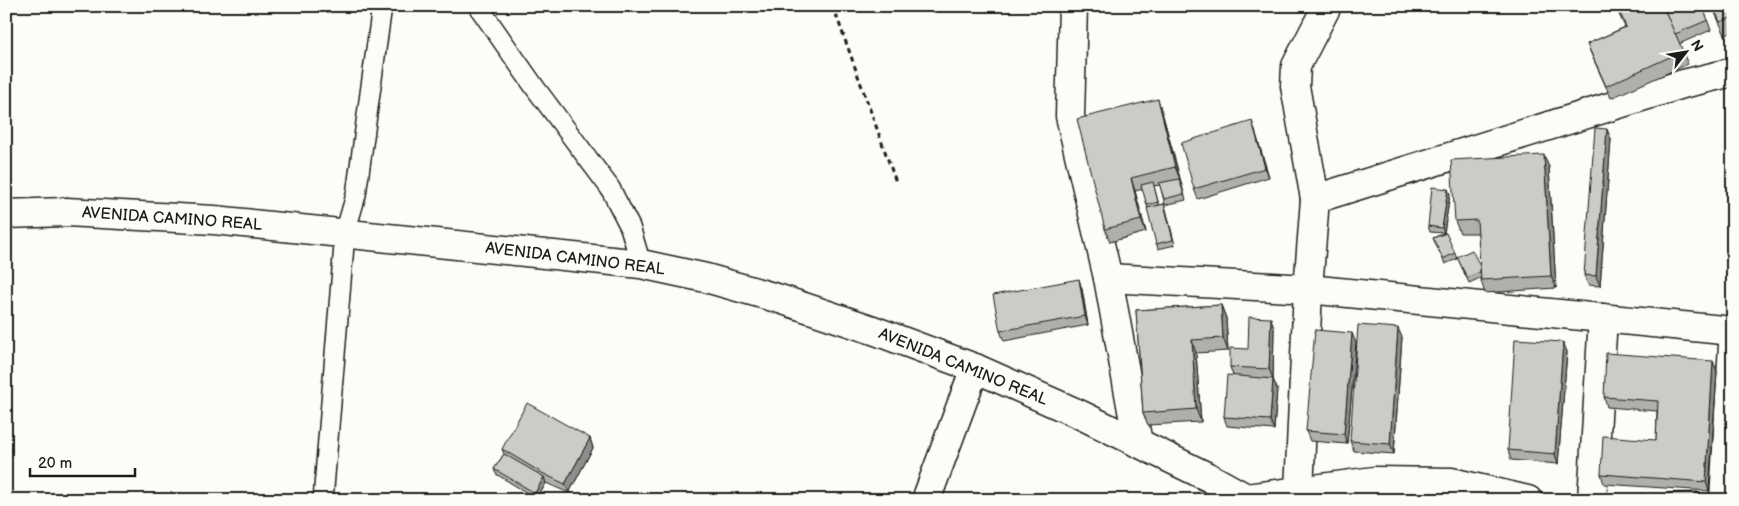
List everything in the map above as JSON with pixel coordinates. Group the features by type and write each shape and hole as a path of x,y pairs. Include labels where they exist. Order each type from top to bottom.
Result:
{"street":[{"path":"1073,6 1070,116 1108,278 1138,443"},
{"path":"1299,491 1308,289 1315,199 1295,86 1296,66 1327,6"},
{"path":"1315,199 1683,84 1733,72"},
{"name":"AVENIDA CAMINO REAL","path":"6,214 66,212 214,220 641,264 706,278 780,299 873,330 975,368 1081,415 1210,478 1248,499"},
{"path":"1108,278 1308,289 1733,331"},
{"path":"1592,500 1603,318"},
{"path":"1724,500 1733,344"},
{"path":"926,500 975,368"},
{"path":"1248,499 1374,481 1452,482 1528,500"}],"lane":[{"path":"323,500 345,233 356,195 382,6"},
{"path":"478,6 536,89 610,188 630,227 641,264"}],"path":[{"path":"833,6 896,182"}],"building":[{"path":"1617,6 1663,6 1683,51 1606,86 1587,44 1626,27"},
{"path":"1663,6 1702,6 1708,20 1675,34"},
{"path":"1713,6 1733,6 1733,17 1720,22"},
{"path":"1158,99 1175,167 1131,178 1141,220 1105,229 1077,119"},
{"path":"1252,121 1265,168 1194,189 1181,143"},
{"path":"1595,128 1607,129 1596,276 1584,275"},
{"path":"1544,155 1551,276 1481,280 1477,220 1455,221 1451,160"},
{"path":"1179,179 1184,194 1164,199 1159,183"},
{"path":"1153,182 1158,202 1147,205 1141,185"},
{"path":"1432,187 1448,189 1442,228 1428,226"},
{"path":"1164,204 1173,240 1156,244 1147,208"},
{"path":"1446,233 1455,253 1443,259 1433,238"},
{"path":"1472,250 1480,266 1480,272 1467,278 1457,257"},
{"path":"1079,279 1085,316 1000,331 993,295"},
{"path":"1221,305 1223,338 1192,340 1196,409 1143,413 1136,310"},
{"path":"1249,317 1271,318 1269,369 1230,367 1230,348 1248,349"},
{"path":"1358,325 1398,328 1390,444 1350,441"},
{"path":"1315,330 1352,333 1344,434 1306,431"},
{"path":"1515,339 1563,342 1555,454 1508,450"},
{"path":"1606,353 1713,361 1706,482 1601,474 1603,436 1656,440 1658,401 1604,397"},
{"path":"1227,375 1273,379 1270,420 1224,417"},
{"path":"527,403 590,438 565,484 542,473 502,449"},
{"path":"504,454 544,477 535,493 494,469"},
{"path":"1698,492 1698,500 1669,500 1668,493"}]}
